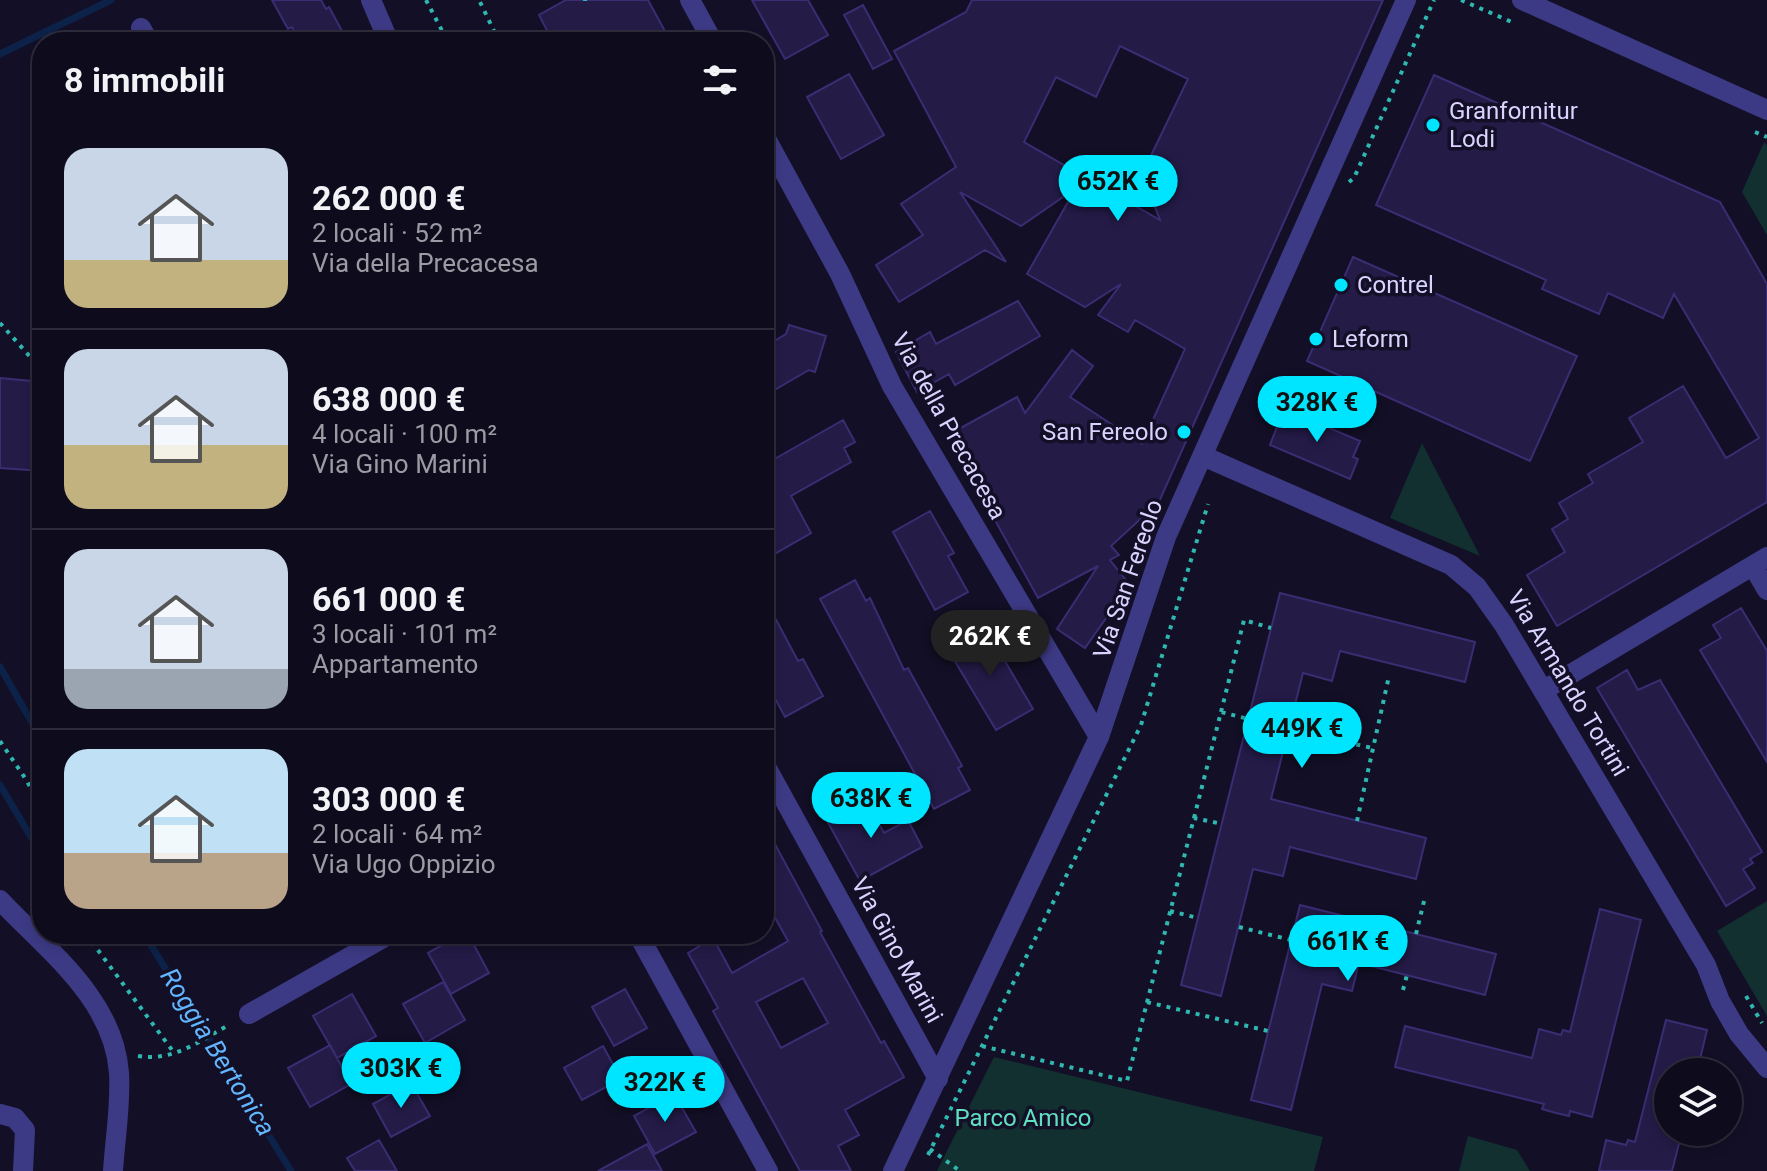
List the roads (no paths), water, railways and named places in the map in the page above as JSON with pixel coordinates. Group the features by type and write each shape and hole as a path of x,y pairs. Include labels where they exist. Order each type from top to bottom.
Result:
{"street":[{"path":"371,0 385,32"},
{"path":"690,0 708,32"},
{"name":"Via San Fereolo","path":"893,1171 1099,737 1127,663 1166,537 1406,0"},
{"path":"1522,0 1767,110"},
{"name":"Via della Precacesa","path":"774,153 840,274 892,386 1099,737"},
{"name":"Via Armando Tortini","path":"1203,456 1451,565 1472,582 1492,605 1544,690 1706,965 1720,1001 1739,1034 1767,1068"},
{"path":"1544,690 1760,561 1767,590"},
{"name":"Via Gino Marini","path":"774,781 938,1079"},
{"path":"0,900 32,933"},
{"path":"42,944 82,985 107,1023 119,1073 113,1171"},
{"path":"249,1014 372,944"},
{"path":"643,944 768,1171"},
{"path":"0,1114 15,1118 25,1130 23,1171"}],"waterway":[{"name":"Roggia Bertonica","path":"45,32 111,0"},
{"name":"Roggia Bertonica","path":"0,54 32,38"},
{"name":"Roggia Bertonica","path":"0,667 32,723"},
{"path":"0,785 32,840"},
{"name":"Roggia Bertonica","path":"150,944 291,1171"}],"place":[{"name":"Granfornitur Lodi","path":"1433,125"},
{"name":"Contrel","path":"1341,285"},
{"name":"Leform","path":"1316,339"},
{"name":"San Fereolo","path":"1184,432"}],"park label":[{"name":"Parco Amico","path":"1023,1118"}]}
